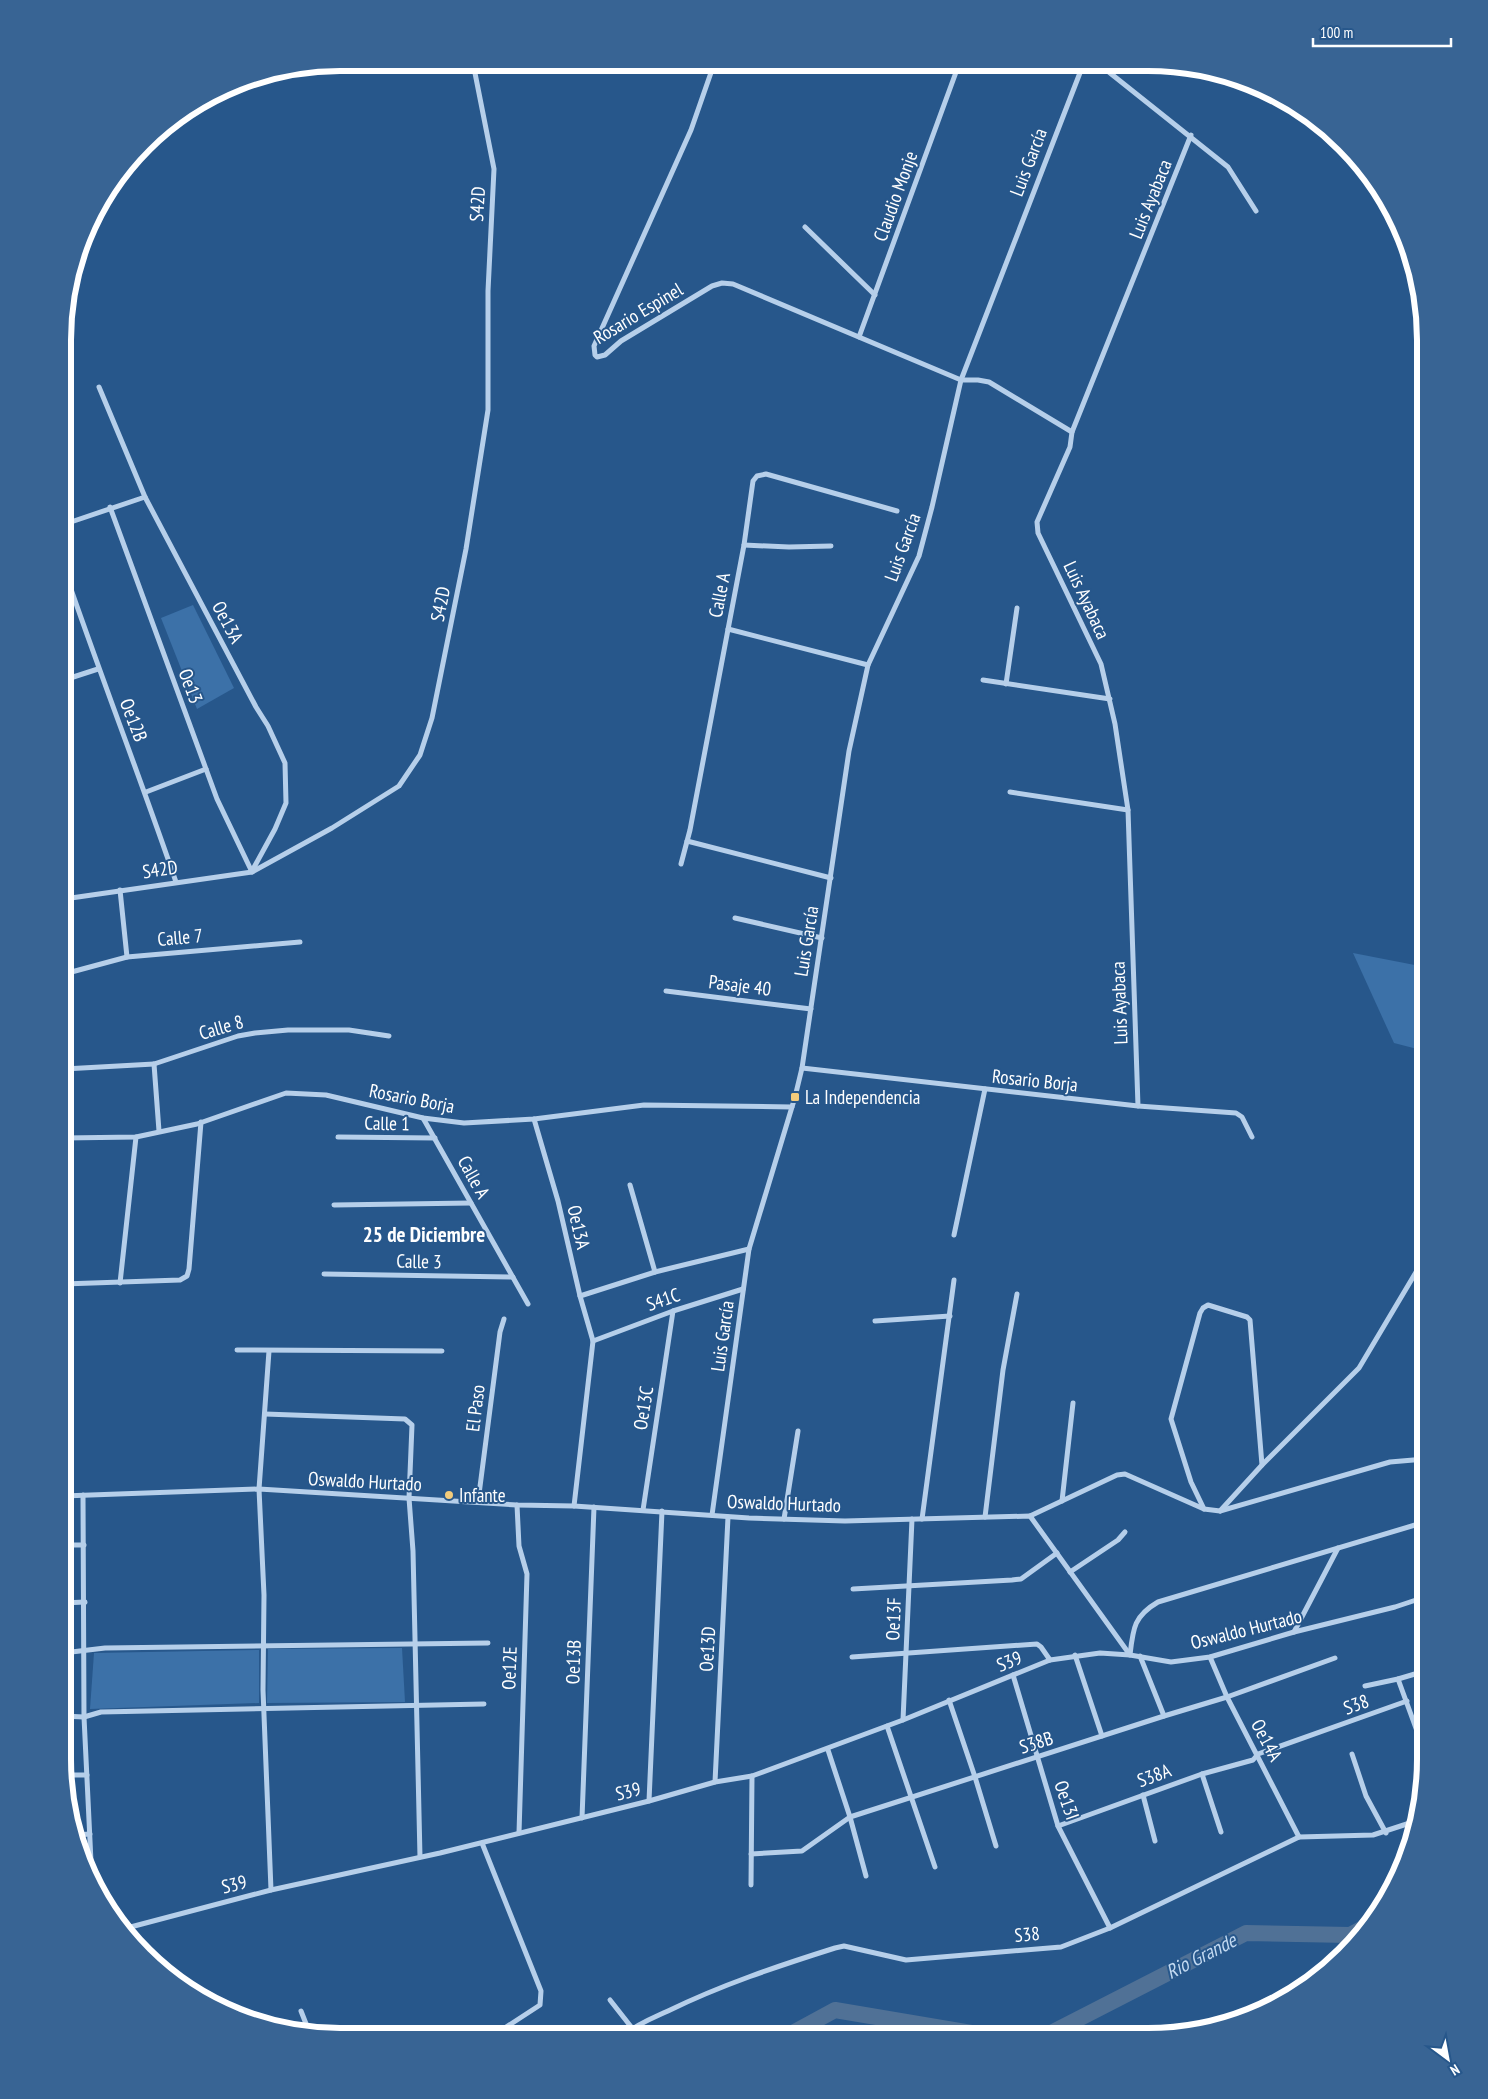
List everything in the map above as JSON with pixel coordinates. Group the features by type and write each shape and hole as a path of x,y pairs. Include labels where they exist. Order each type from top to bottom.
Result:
{"street":[{"name":"S42D","path":"71,898 252,872 332,828 399,786 420,755 432,718 466,548 488,410 488,291 494,169 475,71"},
{"name":"Rosario Espinel","path":"712,71 691,130 594,346 597,357 605,355 621,341 665,313 712,286 722,283 733,284 961,380"},
{"name":"Claudio Monje","path":"859,337 956,71"},
{"name":"Luis García","path":"712,1515 748,1249 792,1107 802,1068 849,751 868,665 919,556 961,380 1080,71"},
{"path":"1108,71 1228,166 1256,212"},
{"name":"Luis Ayabaca","path":"1138,1106 1128,810 1110,699 1101,664 1038,533 1037,522 1070,447 1072,432 1191,135"},
{"path":"805,228 875,294"},
{"path":"961,380 990,382 1072,432"},
{"name":"Oe13A","path":"99,387 145,497 256,707 268,726 285,763 286,803 275,829 252,872"},
{"name":"Calle A","path":"681,864 744,545 753,481 757,476 764,473 897,511"},
{"path":"71,521 145,497"},
{"name":"Oe13","path":"110,507 217,799 252,872"},
{"path":"744,545 831,546"},
{"name":"Oe12B","path":"71,590 98,669 146,792 176,882"},
{"path":"1006,684 1018,608"},
{"path":"728,629 868,665"},
{"path":"71,678 98,669"},
{"path":"983,680 1110,699"},
{"path":"146,792 206,770"},
{"path":"1010,792 1128,810"},
{"path":"687,841 831,878"},
{"path":"120,890 127,957"},
{"path":"735,918 822,938"},
{"name":"Calle 7","path":"71,972 127,957 300,942"},
{"name":"Pasaje 40","path":"666,990 811,1009"},
{"name":"Calle 8","path":"71,1069 154,1064 238,1036 255,1033 288,1030 349,1030 389,1036"},
{"path":"154,1064 159,1131"},
{"name":"Rosario Borja","path":"802,1068 1138,1106 1236,1113 1242,1117 1252,1137"},
{"path":"954,1235 984,1089"},
{"name":"Rosario Borja","path":"71,1138 136,1137 201,1122 286,1093 326,1095 424,1118 464,1123 534,1119 644,1105 792,1107"},
{"name":"Calle A","path":"424,1118 528,1304"},
{"name":"Oe13A","path":"534,1119 558,1201 580,1296 593,1341"},
{"path":"71,1284 180,1280 187,1276 201,1122"},
{"path":"120,1283 136,1137"},
{"name":"Calle 1","path":"338,1137 435,1138"},
{"path":"630,1185 655,1272"},
{"path":"334,1205 471,1203"},
{"path":"580,1296 655,1272 748,1249"},
{"path":"1220,1511 1262,1465 1359,1368 1417,1270"},
{"name":"Calle 3","path":"324,1274 513,1277"},
{"path":"922,1519 954,1280"},
{"name":"S41C","path":"593,1341 673,1310 743,1290"},
{"path":"984,1517 1003,1370 1018,1294"},
{"path":"1204,1509 1192,1482 1172,1420 1200,1313 1208,1305 1247,1317 1250,1320 1262,1465"},
{"name":"Oe13C","path":"643,1510 673,1310"},
{"path":"875,1321 950,1316"},
{"name":"El Paso","path":"478,1502 500,1332 504,1319"},
{"path":"574,1506 593,1341"},
{"path":"238,1350 442,1351"},
{"path":"269,1351 259,1489 264,1595 264,1709 271,1890"},
{"path":"1062,1501 1073,1403"},
{"path":"265,1414 405,1419 410,1421 412,1425 409,1498 413,1551 420,1857"},
{"path":"784,1519 798,1431"},
{"path":"1130,1654 1030,1516 1117,1475 1124,1474 1204,1509 1220,1511 1390,1462 1417,1460"},
{"name":"Oswaldo Hurtado","path":"71,1496 259,1489 784,1519 845,1521 1030,1516"},
{"path":"83,1495 85,1602 84,1716 91,1859"},
{"name":"Oe12E","path":"516,1505 519,1546 527,1574 519,1832"},
{"name":"Oe13B","path":"582,1818 594,1507"},
{"path":"649,1801 662,1512"},
{"name":"Oe13D","path":"715,1782 728,1517"},
{"name":"Oe13F","path":"903,1720 912,1519"},
{"path":"1130,1654 1133,1632 1139,1615 1158,1602 1417,1524"},
{"path":"1070,1572 1118,1540 1125,1532"},
{"path":"71,1545 84,1544"},
{"path":"1294,1632 1338,1548"},
{"path":"854,1589 1021,1578 1057,1553"},
{"name":"Oswaldo Hurtado","path":"1130,1654 1171,1662 1210,1657 1294,1632 1417,1600"},
{"path":"71,1603 85,1602"},
{"path":"71,1652 103,1648 488,1643"},
{"path":"852,1657 1037,1644 1050,1660"},
{"name":"S39","path":"131,1927 271,1890 482,1843 519,1832 649,1801 715,1782 752,1776 828,1750 1050,1660 1100,1653 1130,1654"},
{"path":"1075,1655 1102,1736"},
{"path":"1140,1656 1164,1716"},
{"name":"Oe14A","path":"1210,1657 1228,1697 1299,1837"},
{"name":"S38B","path":"751,1854 806,1849 850,1817 1228,1697 1335,1658"},
{"path":"1365,1686 1417,1673"},
{"name":"Oe13I","path":"1013,1675 1058,1826 1110,1928"},
{"path":"1398,1679 1417,1730"},
{"path":"949,1700 996,1846"},
{"name":"S38","path":"1258,1754 1407,1702"},
{"path":"71,1716 84,1716 101,1712 484,1704"},
{"path":"887,1726 935,1867"},
{"path":"828,1750 850,1817 866,1876"},
{"name":"S38A","path":"1058,1826 1202,1774 1254,1760 1258,1754"},
{"path":"1352,1754 1366,1796 1386,1833"},
{"path":"1202,1774 1220,1832"},
{"path":"72,1775 87,1775"},
{"path":"751,1885 752,1776"},
{"path":"1143,1795 1154,1841"},
{"name":"S38","path":"632,2028 680,2005 765,1970 844,1946 906,1960 1062,1947 1110,1928 1299,1837 1372,1836 1409,1825"},
{"path":"82,1834 90,1834"},
{"path":"482,1843 540,1987 540,2005 505,2028"},
{"path":"610,2000 632,2028"},
{"path":"300,2010 306,2025"}],"shaded area":[{"path":"193,605 234,688 197,709 161,618"},
{"path":"1353,953 1417,965 1417,1049 1394,1043"},
{"path":"402,1648 405,1702 267,1703 268,1649"},
{"path":"259,1650 259,1703 90,1709 94,1653"}],"waterway":[{"name":"Rio Grande","path":"1061,2028 1246,1933 1351,1934"},
{"name":"Rio Grande","path":"802,2028 835,2010 942,2028"}],"place":[{"name":"La Independencia","path":"795,1097"},
{"name":"Infante","path":"449,1495"}],"district":[{"name":"25 de Diciembre","path":"424,1235"}]}
